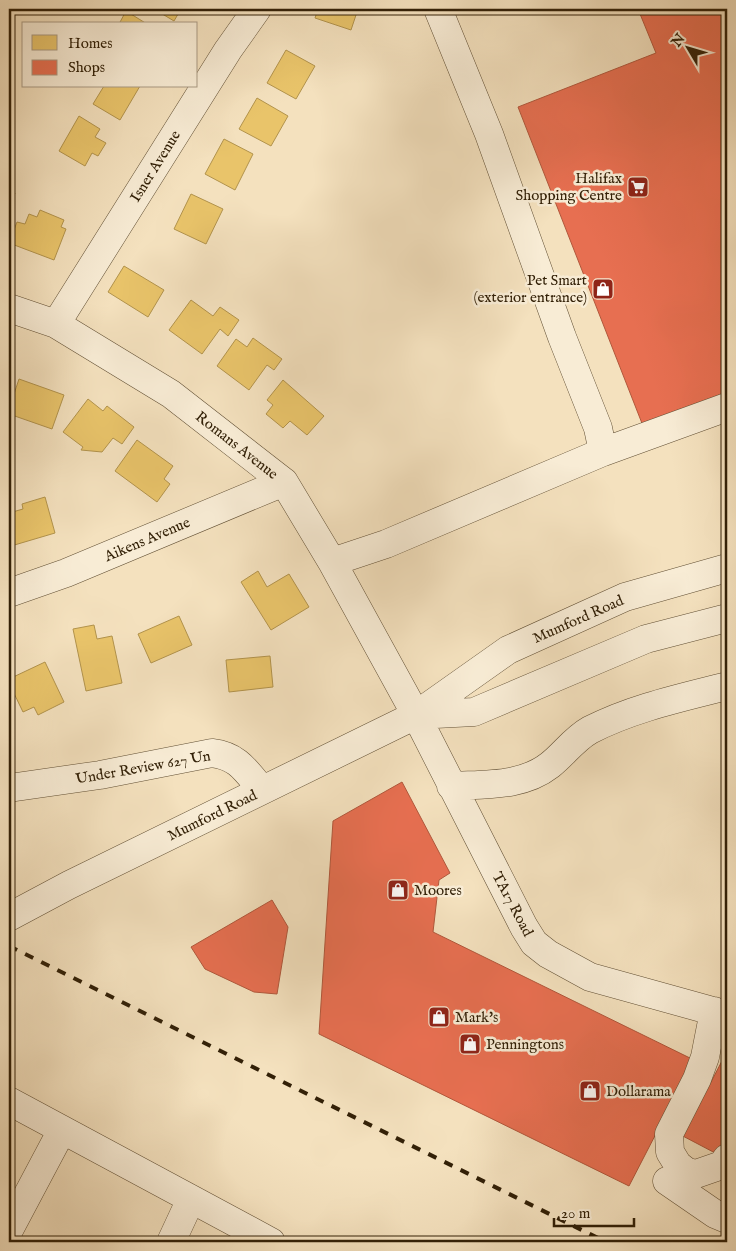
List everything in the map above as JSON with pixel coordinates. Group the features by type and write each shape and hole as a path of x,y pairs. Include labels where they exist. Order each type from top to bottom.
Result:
{"street":[{"name":"Isner Avenue","path":"56,324 228,50 257,9"},
{"path":"438,9 489,134 562,337 598,428 603,452"},
{"name":"Romans Avenue","path":"9,308 56,324 171,394 284,482 332,562 416,715"},
{"path":"332,562 386,544 603,452 727,408"},
{"name":"Aikens Avenue","path":"9,593 66,573 284,482"},
{"name":"Mumford Road","path":"9,916 416,715 508,650 625,597 727,568"},
{"name":"Mumford Road","path":"416,715 474,712 646,639 727,618"},
{"path":"451,786 500,784 529,778 551,765 570,744 588,731 637,709 727,686"},
{"name":"TA17 Road","path":"416,715 451,786 534,943 548,954 590,977 721,1013"},
{"name":"Under Review 627 Un","path":"9,788 100,775 212,753 223,754 239,762 262,790"},
{"path":"721,1013 697,1079 669,1134 670,1152 678,1165 687,1172 696,1174 722,1165 727,1158"},
{"path":"9,1101 191,1199 254,1238"},
{"path":"9,1230 62,1130"},
{"path":"666,1181 715,1214 727,1218"},
{"path":"171,1242 191,1199"}],"building: Homes":[{"path":"154,9 181,9 174,21"},
{"path":"318,9 358,9 351,30 315,18"},
{"path":"126,11 144,22 120,22"},
{"path":"286,50 315,66 296,99 267,83"},
{"path":"103,88 139,88 120,120 93,104"},
{"path":"257,98 288,116 271,146 239,129"},
{"path":"79,116 100,129 95,137 106,143 98,156 92,153 85,166 59,151"},
{"path":"224,139 253,154 235,190 205,174"},
{"path":"9,191 15,193 9,212"},
{"path":"191,194 223,209 206,244 174,229"},
{"path":"40,210 64,220 61,227 66,229 54,260 9,243 17,222 25,224 29,214 37,217"},
{"path":"124,266 164,290 148,317 108,292"},
{"path":"191,300 213,316 220,307 239,320 228,336 220,329 202,354 169,330"},
{"path":"253,338 282,359 274,370 267,365 249,390 217,366 236,339 247,347"},
{"path":"19,379 64,395 52,429 9,414"},
{"path":"283,380 324,416 307,435 290,421 283,428 266,414 273,405 267,400"},
{"path":"88,399 103,411 107,406 134,427 122,444 113,438 102,452 81,450 83,447 63,432"},
{"path":"137,440 173,466 164,479 170,484 157,502 115,471"},
{"path":"45,497 55,533 11,546 9,538 9,513 23,509 22,504"},
{"path":"258,571 267,587 289,574 309,607 271,630 241,582"},
{"path":"179,616 192,645 151,663 138,634"},
{"path":"94,625 97,639 112,636 122,683 86,691 73,629"},
{"path":"270,656 273,687 229,692 226,660"},
{"path":"45,662 64,702 38,715 34,707 23,712 9,683 9,679"}],"building: Shops":[{"name":"Halifax Shopping Centre","path":"638,9 727,9 727,399 645,431 518,107 656,53"},
{"path":"402,782 450,873 439,880 433,932 694,1060 629,1186 319,1034 333,821"},
{"path":"272,900 288,927 277,994 254,992 205,969 191,947"},
{"path":"723,1059 727,1061 727,1138 719,1155 679,1134 705,1083 710,1084"}],"railway":[{"path":"9,946 606,1242"}],"place":[{"name":"Halifax Shopping Centre","path":"638,187"},
{"name":"Pet Smart (exterior entrance)","path":"603,289"},
{"name":"Moores","path":"398,890"},
{"name":"Mark's","path":"439,1017"},
{"name":"Penningtons","path":"470,1044"},
{"name":"Dollarama","path":"590,1091"}]}
